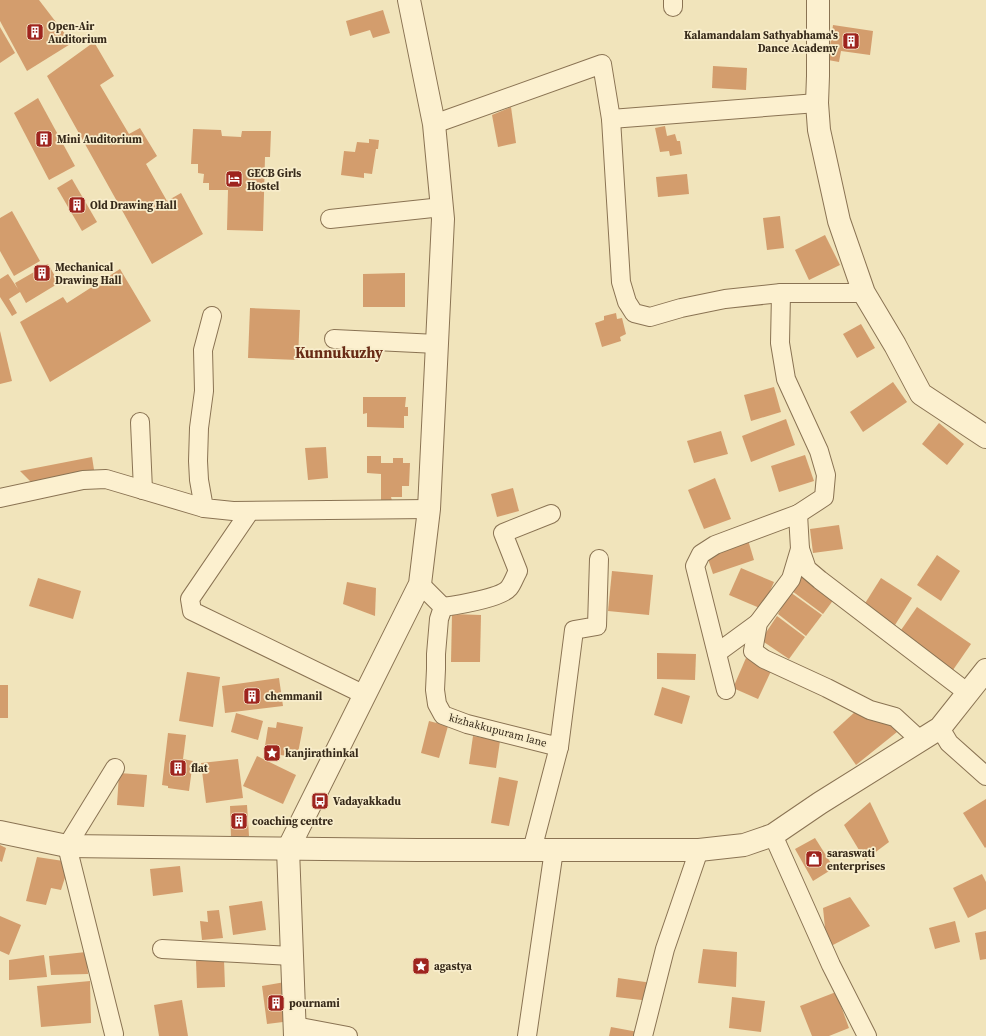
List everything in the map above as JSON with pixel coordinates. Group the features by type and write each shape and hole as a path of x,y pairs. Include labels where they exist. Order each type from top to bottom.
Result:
{"street":[{"path":"348,1036 295,1031 288,849 420,584 429,509 443,219 434,124 409,0"},
{"path":"818,0 817,103 819,130 839,221 864,293 895,345 921,394 986,436"},
{"path":"434,124 602,64 611,118 622,282 627,302 634,313 650,317 681,308 725,300 781,293 864,293"},
{"path":"611,118 817,103"},
{"path":"330,219 442,207"},
{"path":"726,690 695,566 701,554 715,545 798,514 824,497 826,475 819,451 786,379 780,343 781,293"},
{"path":"204,508 199,480 199,428 204,391 203,350 212,316"},
{"path":"334,338 437,344"},
{"path":"140,422 143,490"},
{"path":"0,498 83,480 106,479 204,508 233,511 429,509"},
{"path":"250,511 190,599 192,611 365,695"},
{"path":"420,584 443,607 470,603 494,596 509,589 518,571 503,533 551,514"},
{"path":"798,514 800,549 807,569 968,693"},
{"path":"717,652 758,623 791,579 800,549"},
{"name":"kizhakkupuram lane","path":"443,607 439,619 435,690 437,704 443,715 467,724 559,747 574,630 597,626 599,559"},
{"path":"758,623 753,651 764,659 870,710 894,717 920,740"},
{"path":"0,832 67,846 288,849 699,850 744,845 773,835 820,803 940,728 986,670"},
{"path":"940,728 948,743 986,776"},
{"path":"532,850 559,747"},
{"path":"114,1034 67,846 115,768"},
{"path":"773,835 831,965 867,1036"},
{"path":"526,1036 554,850"},
{"path":"643,1036 665,950 699,850"},
{"path":"162,949 292,956"}],"building":[{"name":"Open-Air Auditorium","path":"0,0 39,0 72,43 27,71 0,21"},
{"path":"383,10 390,33 373,38 370,30 350,36 346,21"},
{"name":"Kalamandalam Sathyabhama's Dance Academy","path":"833,25 873,31 870,55 841,51 839,62 828,60"},
{"path":"0,27 15,53 0,63"},
{"path":"94,42 114,76 100,85 129,134 140,128 157,156 146,164 167,201 181,193 203,234 152,264 47,76"},
{"path":"713,66 747,68 746,90 712,88"},
{"name":"Mini Auditorium","path":"38,98 75,166 49,180 14,113"},
{"path":"511,107 516,143 498,147 492,115"},
{"path":"665,126 667,136 675,134 677,141 680,141 682,154 670,156 669,151 660,152 655,128"},
{"name":"GECB Girls Hostel","path":"193,129 221,130 222,136 241,137 242,131 271,131 270,157 265,157 263,231 227,230 228,190 209,190 209,183 203,183 204,174 198,173 198,164 191,164"},
{"path":"369,139 379,140 372,174 364,173 364,178 341,175 344,151 355,152 357,142 369,143"},
{"path":"687,174 689,194 658,197 656,177"},
{"name":"Old Drawing Hall","path":"72,179 97,222 82,231 57,188"},
{"path":"12,211 40,261 14,276 0,251 0,218"},
{"path":"780,216 784,248 767,250 763,218"},
{"path":"825,235 840,265 809,280 795,250"},
{"name":"Mechanical Drawing Hall","path":"48,264 59,283 26,303 20,292 9,299 17,313 12,316 0,297 0,279 8,274 18,289 15,283"},
{"path":"120,269 151,321 50,382 20,322 63,297 67,303"},
{"path":"405,273 405,307 363,307 363,274"},
{"path":"250,308 300,310 298,360 248,358"},
{"path":"616,313 617,319 622,318 626,334 620,337 621,341 602,347 595,323 604,320 604,316"},
{"path":"861,324 875,348 857,358 843,334"},
{"path":"0,331 12,381 0,384"},
{"path":"893,382 907,402 863,432 850,412"},
{"path":"774,387 781,412 751,421 744,395"},
{"path":"363,397 406,397 405,407 408,407 408,416 404,416 404,428 367,427 367,413 363,414"},
{"path":"786,419 795,445 751,462 742,436"},
{"path":"939,423 964,444 947,465 922,444"},
{"path":"721,431 728,454 694,463 687,441"},
{"path":"326,447 328,478 308,480 305,448"},
{"path":"805,455 814,481 779,492 771,466"},
{"path":"367,456 381,456 381,463 393,463 393,458 403,458 403,463 410,463 409,486 402,486 402,497 391,497 392,501 381,500 381,474 367,473"},
{"path":"92,457 95,476 32,483 20,471"},
{"path":"715,478 731,519 704,529 688,490"},
{"path":"513,488 519,511 497,517 491,494"},
{"path":"839,525 843,549 813,553 810,529"},
{"path":"748,540 754,560 713,574 706,553"},
{"path":"937,555 960,571 941,601 917,585"},
{"path":"741,568 774,582 762,609 729,595"},
{"path":"806,570 837,595 823,614 792,591"},
{"path":"612,571 653,575 649,615 608,611"},
{"path":"38,578 81,591 73,619 29,606"},
{"path":"881,578 912,598 895,625 864,605"},
{"path":"347,582 376,588 375,616 343,604"},
{"path":"790,592 822,615 806,636 778,614"},
{"path":"917,607 971,644 953,670 899,633"},
{"path":"452,614 481,615 480,662 451,662"},
{"path":"777,616 805,637 789,659 761,640"},
{"path":"657,653 696,654 695,680 657,679"},
{"path":"746,658 772,669 758,699 733,688"},
{"path":"187,672 220,677 213,727 179,721"},
{"name":"chemmanil","path":"279,678 283,706 225,713 222,686"},
{"path":"0,685 8,685 8,718 0,718"},
{"path":"662,687 690,696 682,724 654,715"},
{"path":"856,711 883,717 897,732 856,765 833,732"},
{"path":"236,713 263,721 258,740 231,732"},
{"path":"429,721 448,726 439,758 421,753"},
{"path":"277,722 303,727 297,758 264,752 268,727 276,728"},
{"name":"flat","path":"168,733 186,735 183,759 193,761 189,791 168,788 168,786 162,785"},
{"path":"473,736 500,741 496,768 469,764"},
{"path":"257,756 296,775 283,804 243,786"},
{"path":"238,759 243,798 206,803 201,763"},
{"path":"119,773 147,775 144,807 117,805"},
{"path":"499,777 518,781 509,826 491,823"},
{"path":"986,799 986,847 985,848 963,813"},
{"path":"870,802 889,842 865,860 844,825"},
{"name":"coaching centre","path":"247,805 249,836 231,837 230,806"},
{"name":"saraswati enterprises","path":"815,838 834,868 813,881 795,849"},
{"path":"0,845 6,848 2,862 0,861"},
{"path":"37,857 70,862 61,890 51,888 46,905 26,901"},
{"path":"180,866 183,892 153,896 150,869"},
{"path":"982,874 986,882 986,909 968,918 953,888"},
{"path":"850,897 870,926 827,948 823,908"},
{"path":"262,901 266,930 233,935 229,906"},
{"path":"219,910 223,938 202,940 200,921 208,922 207,911"},
{"path":"0,916 21,925 9,955 0,951"},
{"path":"955,921 960,942 935,949 929,928"},
{"path":"986,931 986,959 980,960 975,933"},
{"path":"703,949 737,952 736,987 698,983"},
{"path":"86,952 88,974 51,975 49,956"},
{"path":"44,955 47,977 9,980 9,960"},
{"path":"224,960 225,987 197,988 196,961"},
{"path":"618,978 652,983 650,1001 616,997"},
{"path":"90,981 91,1023 41,1027 37,986"},
{"name":"pournami","path":"285,982 291,1021 267,1024 262,986"},
{"path":"836,992 849,1028 829,1036 812,1036 800,1006"},
{"path":"732,997 765,1001 761,1032 729,1028"},
{"path":"182,1000 188,1036 159,1036 154,1005"},
{"path":"611,1027 638,1032 637,1036 609,1036"}],"place":[{"name":"Open-Air Auditorium","path":"35,32"},
{"name":"Kalamandalam Sathyabhama's Dance Academy","path":"851,41"},
{"name":"Mini Auditorium","path":"44,139"},
{"name":"GECB Girls Hostel","path":"234,179"},
{"name":"Old Drawing Hall","path":"77,205"},
{"name":"Mechanical Drawing Hall","path":"42,273"},
{"name":"chemmanil","path":"252,696"},
{"name":"kanjirathinkal","path":"272,753"},
{"name":"flat","path":"178,768"},
{"name":"Vadayakkadu","path":"320,801"},
{"name":"coaching centre","path":"239,821"},
{"name":"saraswati enterprises","path":"814,859"},
{"name":"agastya","path":"421,966"},
{"name":"pournami","path":"276,1003"}],"district":[{"name":"Kunnukuzhy","path":"339,353"}]}
